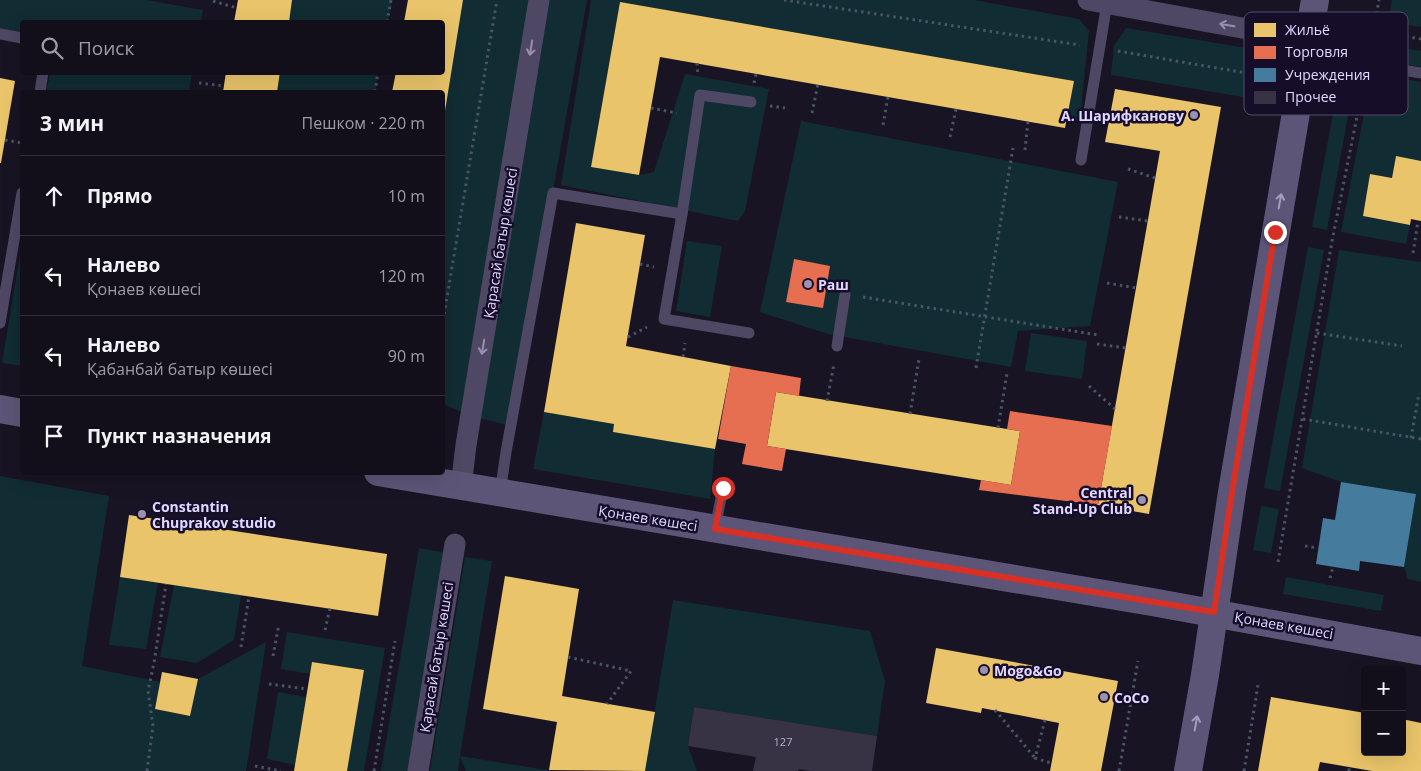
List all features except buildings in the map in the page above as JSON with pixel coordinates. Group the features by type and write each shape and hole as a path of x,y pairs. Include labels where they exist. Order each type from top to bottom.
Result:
{"street":[{"name":"Қарасай батыр көшесі","path":"462,487 466,445 539,0"},
{"path":"1098,2 1244,28"},
{"path":"1188,771 1233,483 1296,115"},
{"path":"0,409 20,413"},
{"name":"Қонаев көшесі","path":"395,475 1214,612 1421,650"},
{"name":"Қарасай батыр көшесі","path":"418,771 455,544"}],"lane":[{"path":"1081,160 1098,2"},
{"path":"0,34 20,38"},
{"path":"1408,71 1421,73"},
{"path":"40,90 43,75"},
{"path":"749,332 664,319 700,95 751,102"},
{"path":"500,493 553,193 682,214"},
{"path":"0,323 20,204"},
{"path":"837,346 845,294"},
{"path":"715,529 723,488"}],"path":[{"path":"387,20 391,0"},
{"path":"445,310 497,0"},
{"path":"784,0 940,24"},
{"path":"213,1 237,8"},
{"path":"1408,37 1421,39"},
{"path":"375,90 378,75"},
{"path":"199,83 224,86"},
{"path":"812,113 818,84"},
{"path":"883,125 888,97"},
{"path":"651,108 698,116"},
{"path":"950,137 956,109"},
{"path":"1278,562 1334,232 1357,115"},
{"path":"1024,150 1028,121"},
{"path":"5,140 20,143"},
{"path":"976,368 1013,148"},
{"path":"1128,169 1155,178"},
{"path":"1119,217 1148,221"},
{"path":"1413,253 1418,221"},
{"path":"1108,283 1136,288"},
{"path":"845,294 1098,335"},
{"path":"1317,333 1402,346"},
{"path":"1097,344 1126,348"},
{"path":"827,401 837,346"},
{"path":"910,414 918,359"},
{"path":"998,428 1007,373"},
{"path":"1089,386 1115,409"},
{"path":"1411,438 1419,393"},
{"path":"1303,419 1421,440"},
{"path":"1306,546 1318,548"},
{"path":"1330,578 1333,567"},
{"path":"147,771 153,726 148,691 166,584"},
{"path":"241,647 248,596"},
{"path":"325,630 330,608"},
{"path":"274,656 279,624"},
{"path":"374,771 395,641"},
{"path":"568,657 631,671 607,704"},
{"path":"1119,771 1138,661"},
{"path":"269,684 307,689"},
{"path":"1244,771 1258,685"},
{"path":"995,710 1035,758 1052,763"},
{"path":"1035,758 1045,720"},
{"path":"255,766 281,771"}],"green space":[{"path":"0,0 146,0 203,10 201,20 20,20 20,32 0,29"},
{"path":"292,0 392,0 388,20 289,20"},
{"path":"463,0 587,0 511,426 471,416 445,405 445,111"},
{"path":"591,0 974,0 1079,19 1089,31 1080,120 1067,121 1073,81 620,2 591,167 639,175 654,172 685,74 769,89 745,211 738,221 561,185"},
{"path":"1392,0 1421,0 1421,27 1408,25 1408,12 1390,12"},
{"path":"1126,28 1244,48 1244,97 1111,75 1114,46"},
{"path":"1408,49 1421,51 1421,67 1408,65"},
{"path":"49,75 192,75 189,90 46,90"},
{"path":"280,75 378,75 375,90 277,90"},
{"path":"1408,80 1421,82 1421,161 1396,157 1392,178 1370,174 1363,216 1410,225 1406,244 1341,232 1364,115 1408,115"},
{"path":"1333,115 1348,115 1327,230 1312,227"},
{"path":"801,121 1118,182 1090,326 1018,331 1011,367 828,334 760,312"},
{"path":"687,241 722,246 710,317 676,311"},
{"path":"1308,247 1324,250 1280,491 1264,488"},
{"path":"1339,250 1421,262 1421,582 1408,579 1404,567 1416,494 1341,482 1302,468"},
{"path":"20,254 20,366 2,363"},
{"path":"1031,333 1087,341 1082,379 1025,371"},
{"path":"544,412 614,424 613,432 715,449 710,499 533,469"},
{"path":"0,476 109,496 82,666 161,682 155,709 190,716 198,679 266,642 246,771 0,771"},
{"path":"1261,506 1279,509 1271,553 1253,550"},
{"path":"419,548 446,553 408,771 381,771"},
{"path":"465,557 492,561 460,756 552,771 466,771 460,757 458,771 430,771"},
{"path":"120,577 158,583 146,649 109,645"},
{"path":"1286,577 1384,595 1381,611 1283,594"},
{"path":"174,585 241,595 234,640 197,663 160,657"},
{"path":"673,600 870,631 885,681 877,736 694,707 688,746 697,771 645,771"},
{"path":"287,632 385,648 364,771 347,771 363,670 312,662 310,674 281,669"},
{"path":"278,692 306,697 295,765 267,759"}],"place":[{"name":"А. Шарифканову","path":"1194,115"},
{"name":"Раш","path":"808,284"},
{"name":"Central Stand-Up Club","path":"1142,500"},
{"name":"Constantin Chuprakov studio","path":"142,514"},
{"name":"Mogo&Go","path":"984,670"},
{"name":"CoCo","path":"1104,697"}],"route":[{"path":"723,488 715,529 1214,612 1222,552 1275,232"}]}
